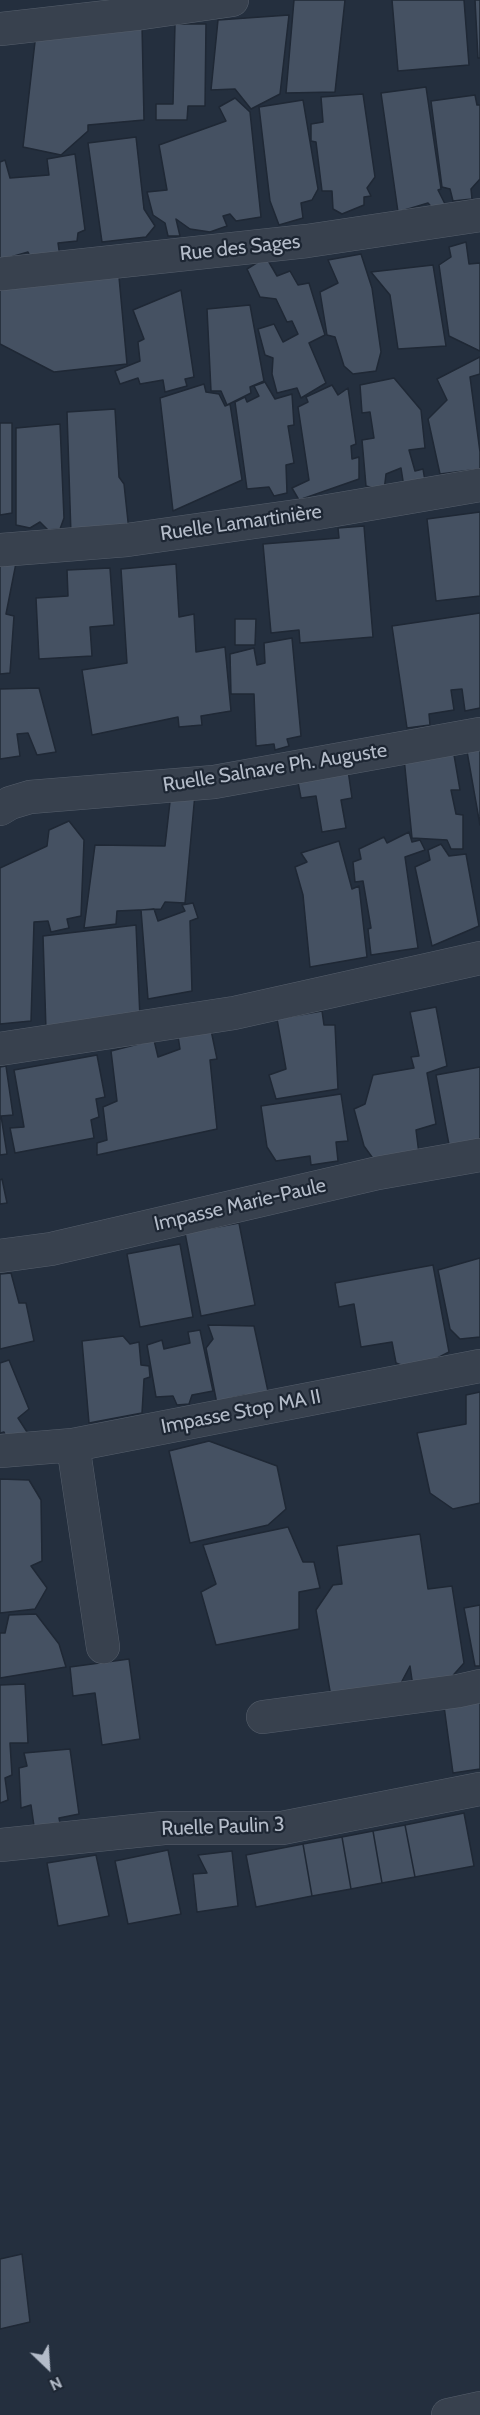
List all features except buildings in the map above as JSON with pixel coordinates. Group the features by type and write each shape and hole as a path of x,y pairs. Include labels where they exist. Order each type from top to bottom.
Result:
{"street":[{"path":"0,29 232,0"},
{"name":"Rue des Sages","path":"0,274 307,241 480,215"},
{"name":"Ruelle Lamartinière","path":"0,550 127,540 311,514 480,485"},
{"name":"Ruelle Salnave Ph. Auguste","path":"0,809 10,802 30,797 214,782 480,734"},
{"path":"0,1049 234,1013 480,958"},
{"name":"Impasse Marie-Paule","path":"0,1256 51,1249 378,1173 480,1155"},
{"name":"Impasse Stop MA II","path":"0,1451 73,1445 480,1366"},
{"path":"73,1445 103,1647"},
{"path":"263,1717 458,1691 480,1686"},
{"name":"Ruelle Paulin 3","path":"0,1845 164,1828 282,1828 480,1789"},
{"path":"448,2415 480,2408"}]}
